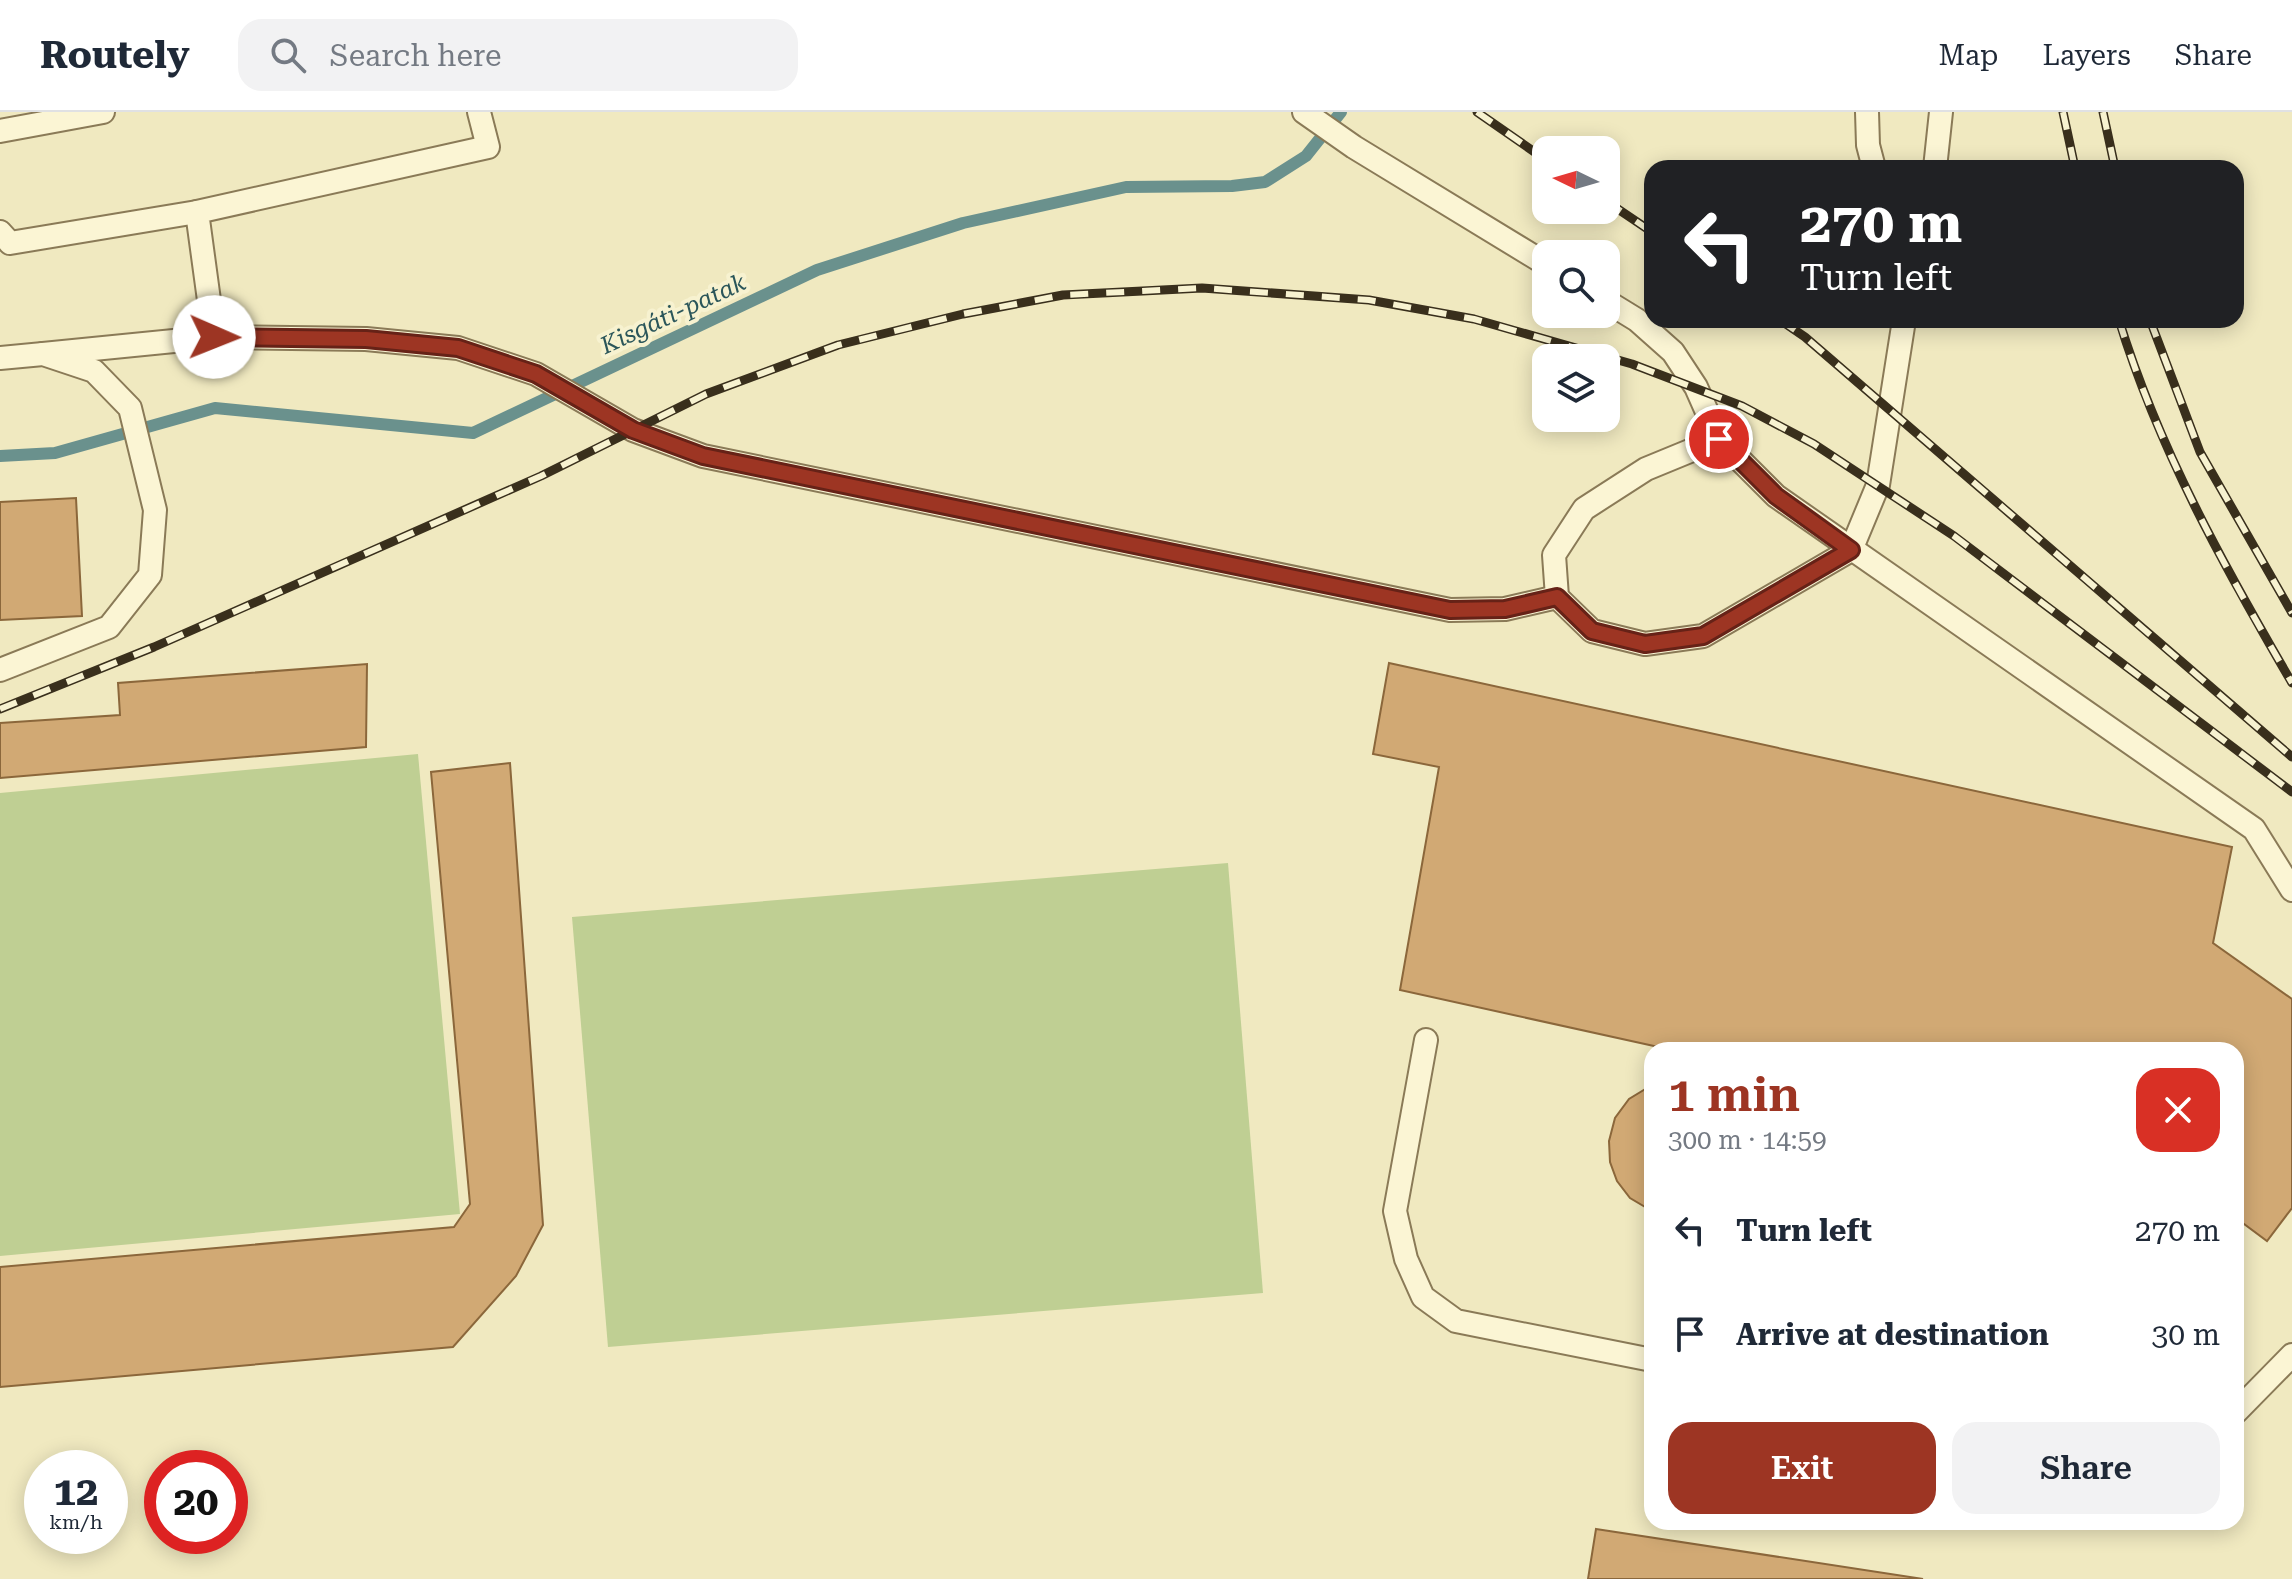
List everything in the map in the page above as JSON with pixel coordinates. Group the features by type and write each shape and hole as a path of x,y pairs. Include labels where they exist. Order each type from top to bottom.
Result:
{"lane":[{"path":"0,131 103,112"},
{"path":"0,232 10,243 197,212 488,147 479,112"},
{"path":"1304,112 1354,147 1532,255"},
{"path":"1867,112 1872,160"},
{"path":"1936,160 1941,112"},
{"path":"197,212 214,337"},
{"path":"1620,310 1644,326"},
{"path":"1646,328 1673,352 1696,387 1719,439 1776,496 2254,829 2292,890"},
{"path":"1719,439 1646,469 1584,509 1554,555 1557,597 1592,631 1645,644 1703,636 1851,550 1878,485 1903,328"},
{"path":"0,358 214,337 366,339 458,348 536,374 633,430 703,456 1450,610 1505,609 1557,597"},
{"path":"0,670 109,627 150,575 155,510 130,408 94,371 43,354"},
{"path":"1426,1040 1395,1211 1406,1259 1423,1297 1456,1321 1644,1358"},
{"path":"2244,1404 2292,1355"}],"green space":[{"path":"418,754 460,1214 0,1256 0,793"},
{"path":"1228,863 1263,1293 608,1347 572,917"}],"building":[{"path":"76,498 82,616 0,620 0,502"},
{"path":"1389,663 2232,847 2213,943 2292,999 2292,1208 2267,1241 2244,1224 2244,1042 1644,1044 1400,990 1439,767 1373,754"},
{"path":"367,664 366,747 0,778 0,723 120,715 118,683"},
{"path":"510,763 543,1225 516,1276 453,1347 0,1387 0,1267 454,1227 470,1204 431,772"},
{"path":"1644,1090 1644,1206 1630,1198 1617,1181 1610,1162 1609,1141 1615,1118 1629,1099"},
{"path":"1596,1529 1923,1579 1588,1579"}],"waterway":[{"name":"Kisgáti-patak","path":"0,456 55,453 215,408 473,433 817,270 963,223 1126,187 1232,186 1265,182 1306,156 1341,112"}],"railway":[{"path":"1477,112 1532,150"},
{"path":"2063,112 2073,160"},
{"path":"2103,112 2113,160"},
{"path":"1620,210 1644,227"},
{"path":"0,709 154,647 541,476 706,394 838,345 963,314 1063,295 1202,288 1369,300 1474,319 1632,364 1742,406 1814,444 1954,536 2292,792"},
{"path":"1792,328 2292,757"},
{"path":"2122,328 2173,461 2218,551 2292,683"},
{"path":"2153,328 2200,452 2292,613"}],"route":[{"path":"214,337 366,339 458,348 536,374 633,430 703,456 1450,610 1505,609 1557,597 1592,631 1645,644 1703,636 1851,550 1776,496 1719,439"}]}
